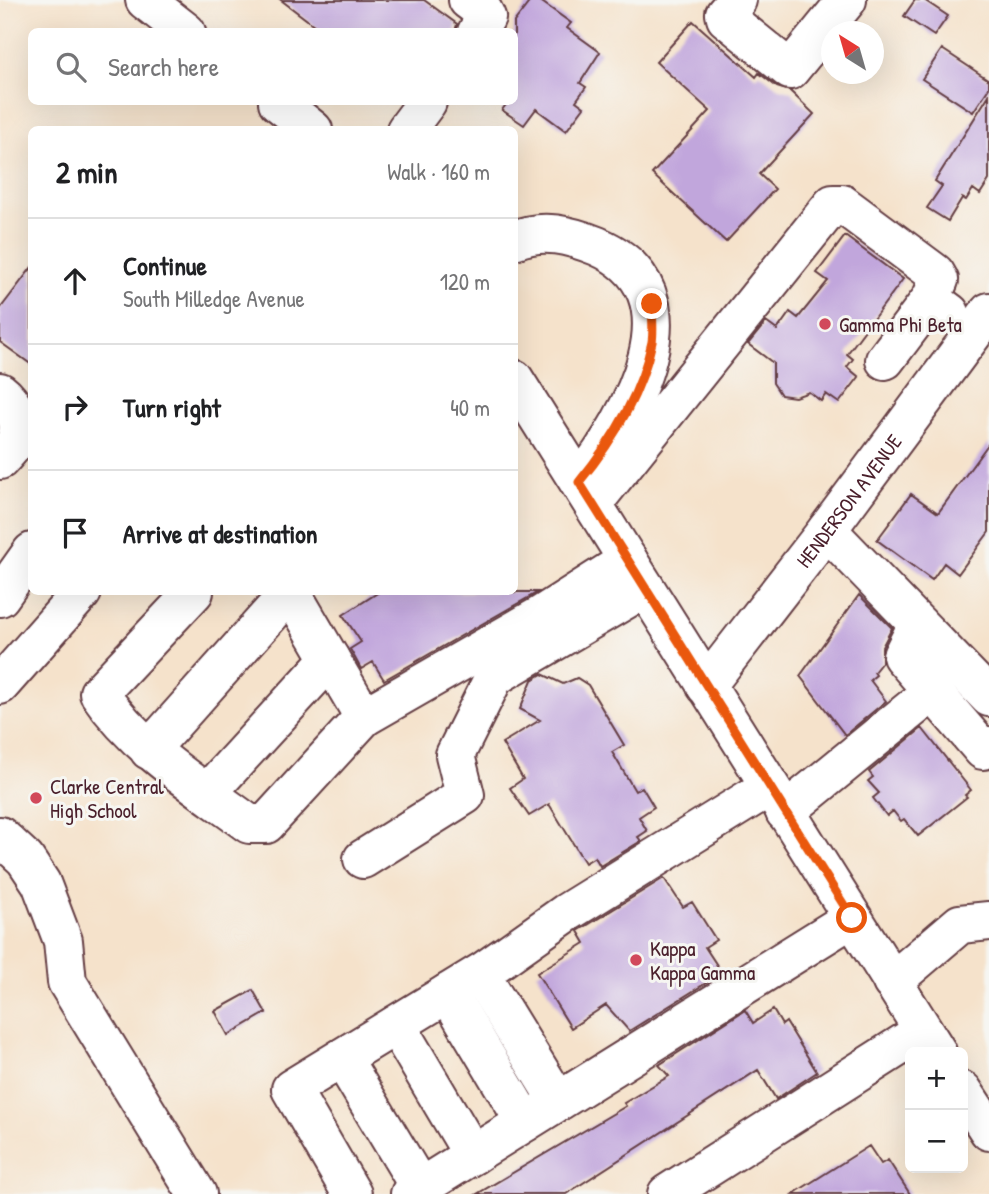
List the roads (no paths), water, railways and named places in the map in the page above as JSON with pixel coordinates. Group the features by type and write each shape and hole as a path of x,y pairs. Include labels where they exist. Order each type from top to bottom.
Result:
{"main road":[{"path":"737,0 725,14 726,18 790,70 847,0"},
{"path":"282,105 308,126"},
{"path":"409,126 425,105"},
{"path":"586,493 833,204 842,204 935,273 939,280 931,299 885,360"},
{"path":"518,238 531,233 553,234 578,238 610,252 627,263 640,280 652,304 652,341 635,390 586,493"},
{"path":"931,299 982,321"},
{"name":"HENDERSON AVENUE","path":"706,685 827,530 982,321"},
{"path":"518,385 930,1042 776,1124 667,1194"},
{"path":"0,392 11,400 17,418 17,438 0,460"},
{"path":"827,530 989,697"},
{"path":"0,597 28,558"},
{"path":"191,595 99,693 118,720 149,750 249,824 266,824 363,717 540,617 636,574"},
{"path":"363,859 465,795 455,755 494,677 636,574"},
{"path":"0,685 79,595"},
{"path":"149,750 287,595"},
{"path":"292,595 363,717"},
{"path":"918,624 902,656 983,750 989,747"},
{"path":"207,793 330,659"},
{"path":"352,1194 291,1090 464,983 566,913 777,799 932,692"},
{"path":"0,836 24,859 41,883 62,941 67,982 197,1194"},
{"path":"892,982 960,924 989,921"},
{"path":"429,1192 472,1155 558,1101 858,928"},
{"path":"429,1192 858,928"},
{"path":"464,983 558,1101"},
{"path":"464,983 525,1122"},
{"path":"396,1025 472,1155"},
{"path":"342,1058 429,1192"},
{"path":"968,1099 989,1131"}],"place":[{"name":"Gamma Phi Beta","path":"825,324"},
{"name":"Clarke Central High School","path":"36,798"},
{"name":"Kappa Kappa Gamma","path":"636,960"}]}
